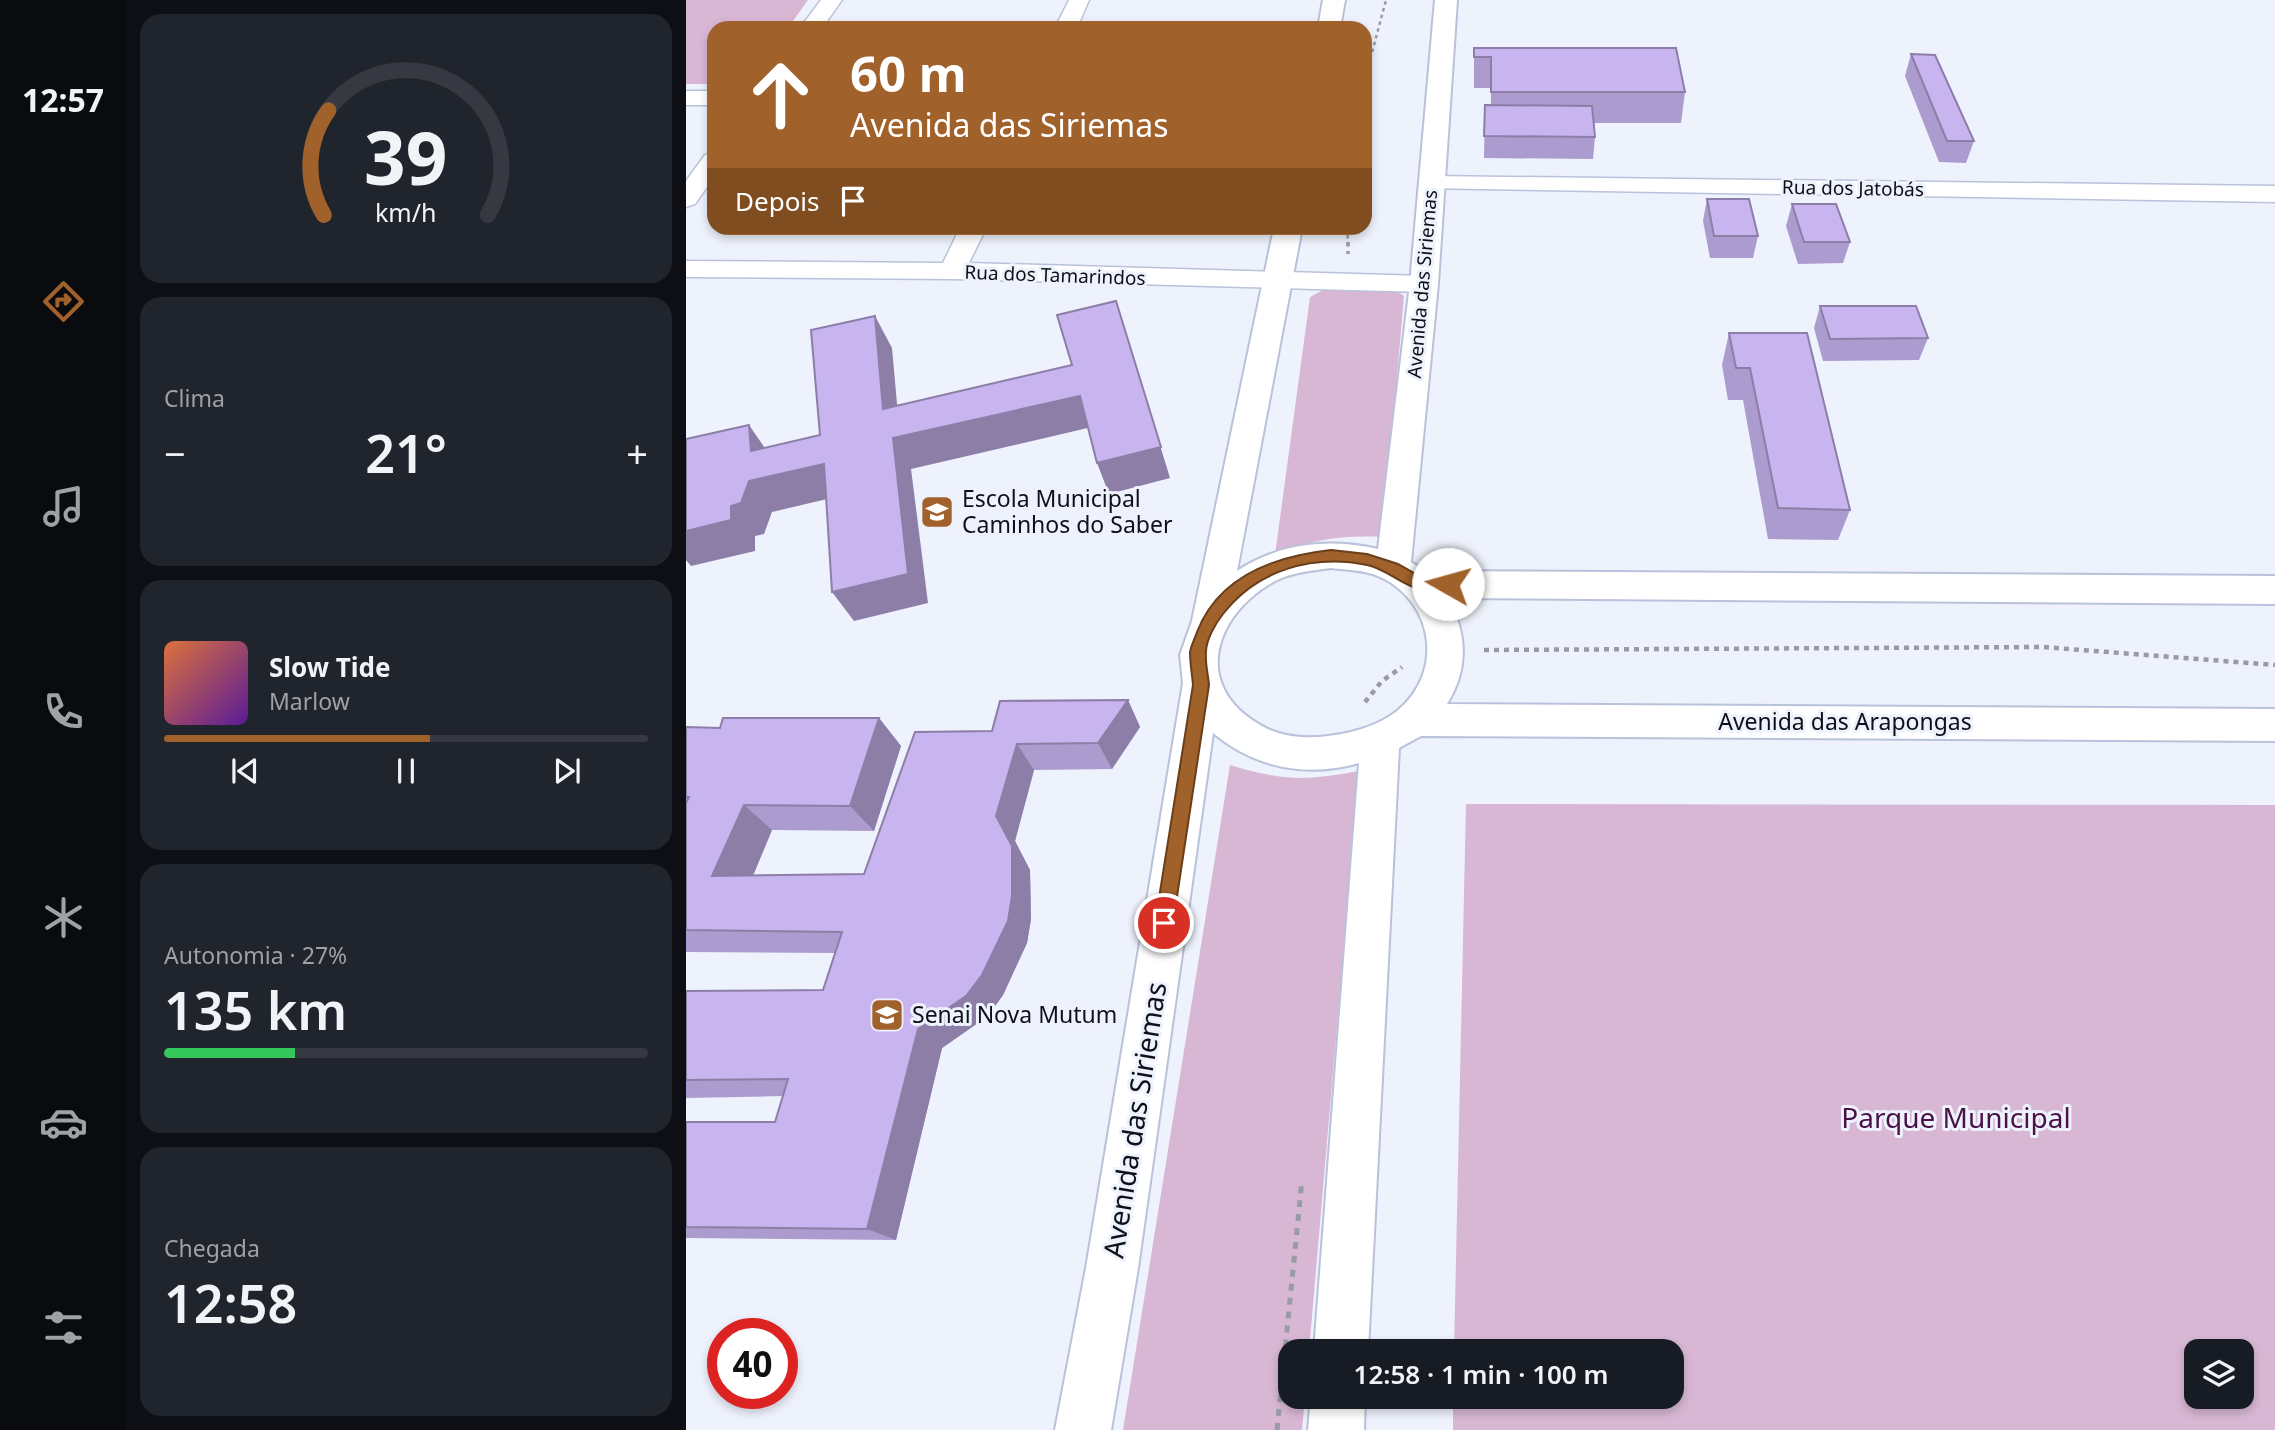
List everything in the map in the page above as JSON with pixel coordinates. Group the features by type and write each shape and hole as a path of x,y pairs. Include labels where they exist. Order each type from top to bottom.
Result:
{"street":[{"path":"816,21 832,0"},
{"path":"1069,21 1079,0"},
{"path":"1330,21 1334,0"},
{"name":"Avenida das Siriemas","path":"1407,576 1424,284 1446,0"},
{"path":"686,98 707,98"},
{"path":"686,199 707,170"},
{"name":"Rua dos Jatobás","path":"1432,183 2275,194"},
{"path":"952,271 970,235"},
{"path":"1286,235 1209,620 1198,650 1201,685 1218,716 1250,740 1291,753 1336,753"},
{"name":"Rua dos Tamarindos","path":"686,269 952,271 1424,284"},
{"path":"1209,620 1230,593 1260,573 1294,560 1331,555 1367,559 1407,576 2275,590"},
{"path":"1342,1339 1397,730 1438,684 1447,650 1442,619 1407,576"},
{"name":"Avenida das Siriemas","path":"1083,1430 1112,1268 1201,685"},
{"name":"Avenida das Arapongas","path":"1336,753 1397,730 2275,725"},
{"path":"1336,1430 1337,1409"}],"path":[{"path":"1372,53 1386,0"},
{"path":"1336,753 1353,733 1358,714 1368,696 1382,681 1409,664 1447,650 2043,647 2275,665"},
{"path":"1277,1430 1303,1166"}],"green space":[{"path":"686,0 808,0 793,21 707,21 707,84 686,84"},
{"path":"1394,289 1404,296 1383,537 1328,539 1275,555 1310,297 1323,290"},
{"path":"1230,765 1294,778 1324,777 1359,771 1310,1339 1278,1339 1278,1409 1304,1409 1302,1430 1123,1430"},
{"name":"Parque Municipal","path":"1466,804 2275,805 2275,1430 1453,1430 1453,1409 1684,1409 1684,1339 1454,1339"}],"building":[{"path":"1474,48 1676,48 1685,92 1491,92 1491,57 1474,57"},
{"path":"1911,54 1935,55 1974,141 1947,141"},
{"path":"1485,105 1592,106 1595,137 1484,136"},
{"path":"1707,199 1749,199 1758,236 1714,236"},
{"path":"1792,204 1836,204 1850,242 1804,242"},
{"path":"1116,301 1161,447 1097,463 1080,396 893,438 908,574 832,592 824,464 749,481 741,503 731,506 731,520 686,531 686,439 749,425 751,451 820,435 811,330 875,316 883,409 1072,365 1057,315"},
{"path":"1820,306 1916,306 1928,338 1830,339"},
{"path":"1729,333 1807,333 1850,510 1778,508 1750,368 1736,368"},
{"path":"1128,700 1098,743 1017,744 996,816 1012,846 1012,896 1008,921 982,975 966,996 918,1029 867,1229 686,1227 686,1122 775,1122 788,1079 686,1080 686,991 823,990 842,932 686,930 686,803 689,797 686,797 686,727 720,728 723,718 879,718 850,806 744,805 712,876 864,874 915,732 992,731 1000,701"}],"place":[{"name":"Escola Municipal Caminhos do Saber","path":"937,512"},
{"name":"Senai Nova Mutum","path":"887,1015"}],"route":[{"path":"1164,923 1201,685 1198,650 1209,620 1230,593 1260,573 1294,560 1331,555 1367,559 1393,568 1420,584 1448,584"}]}
